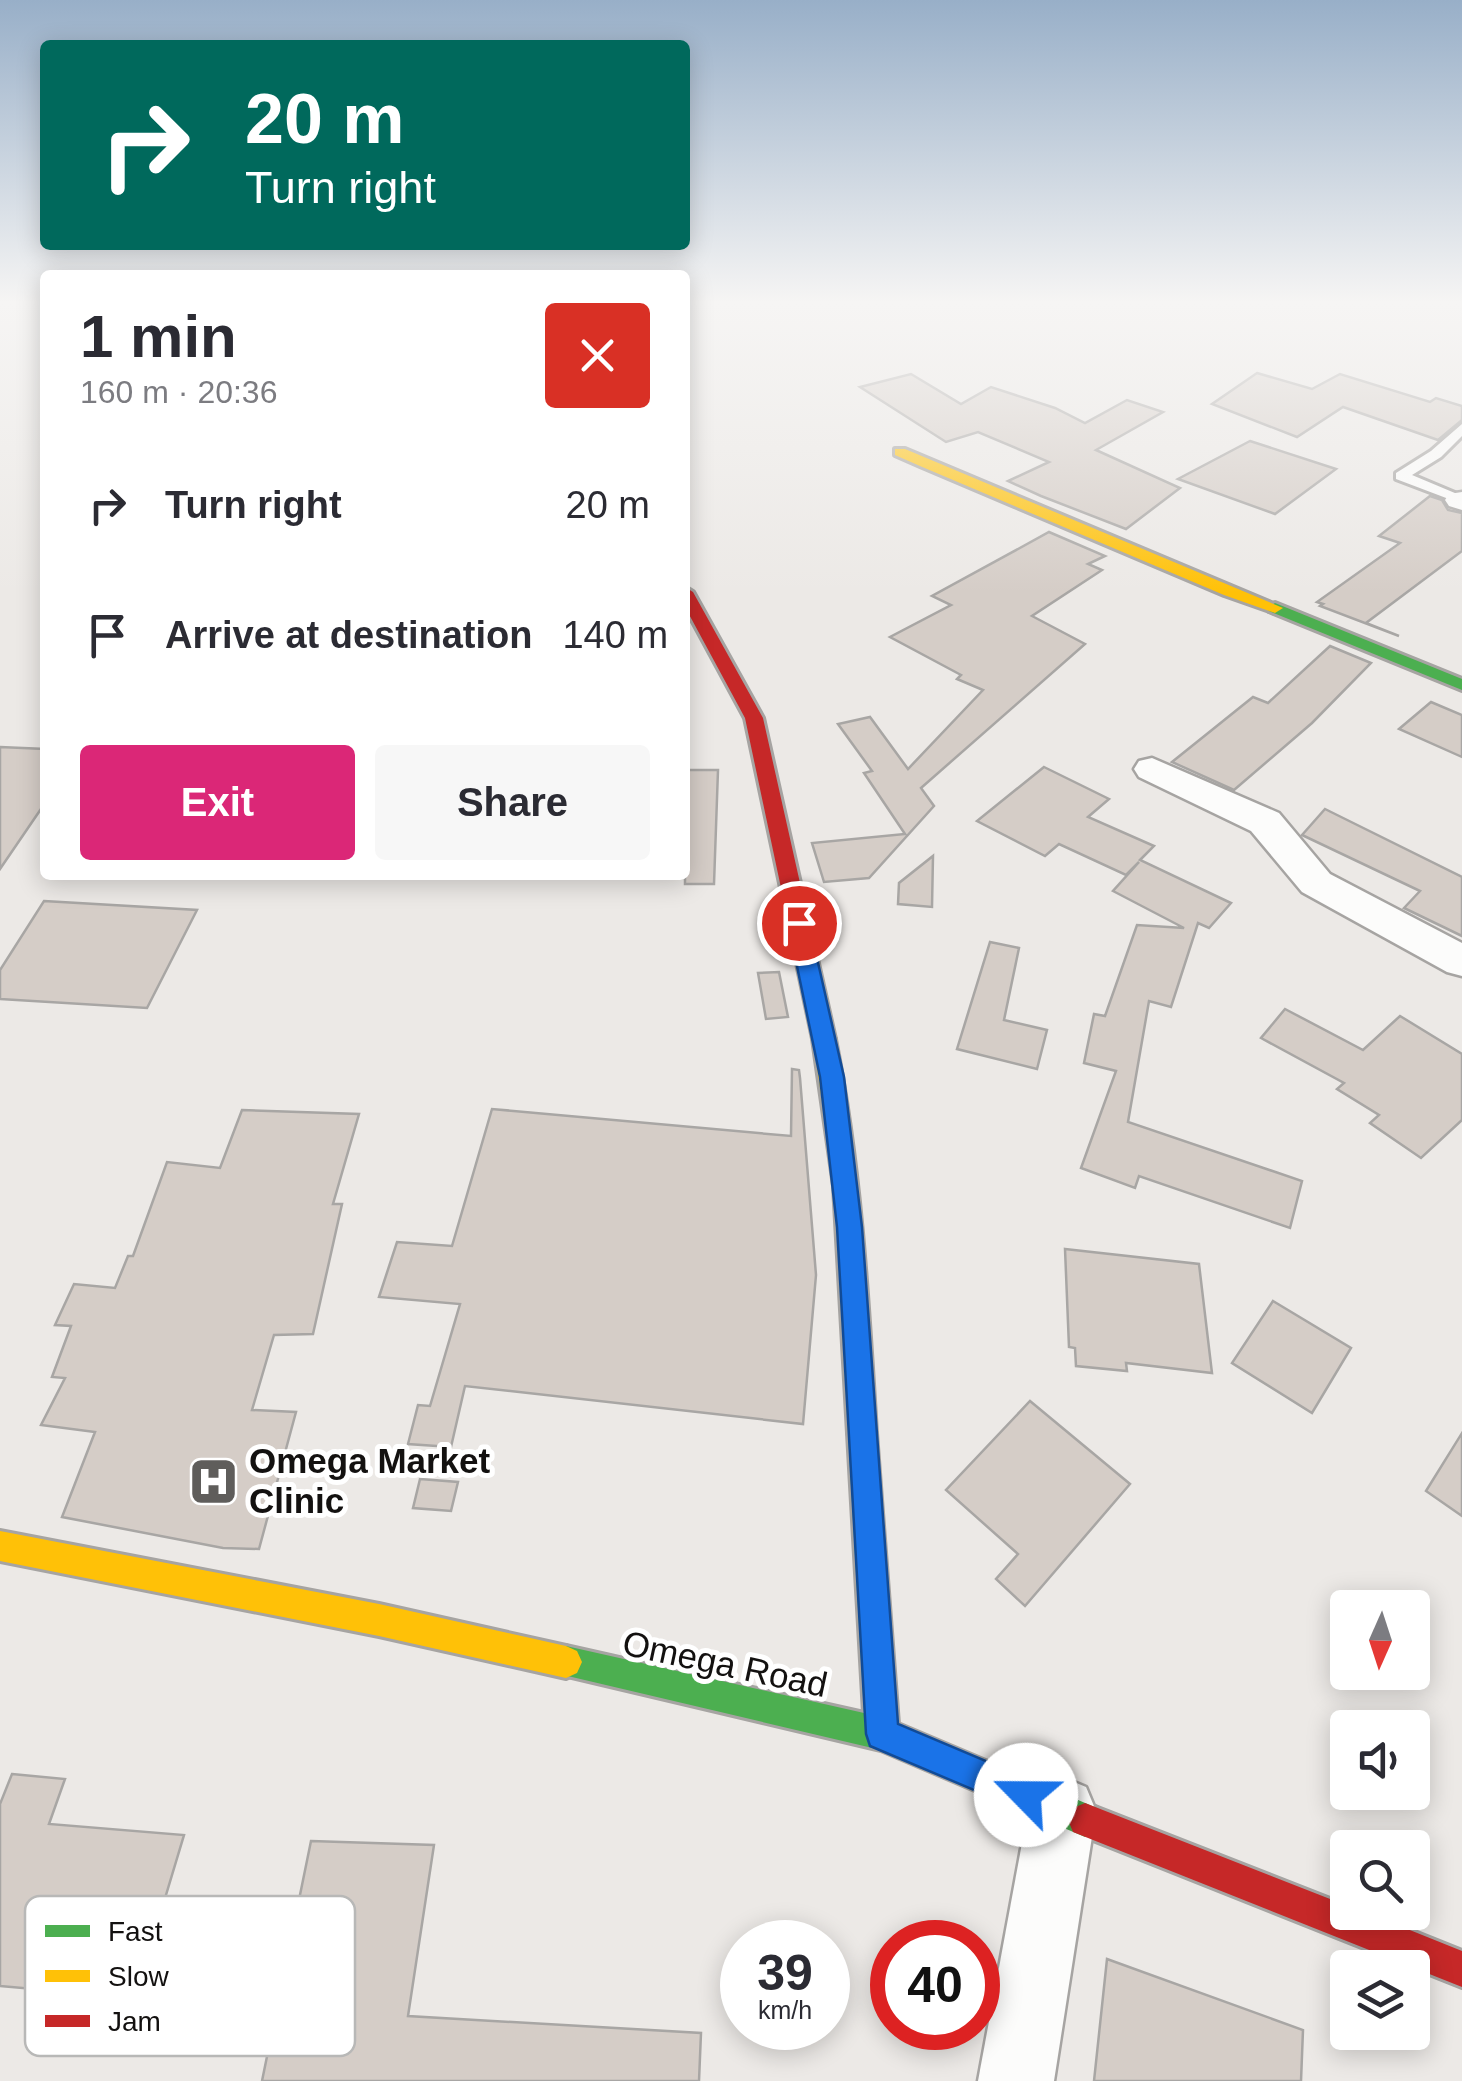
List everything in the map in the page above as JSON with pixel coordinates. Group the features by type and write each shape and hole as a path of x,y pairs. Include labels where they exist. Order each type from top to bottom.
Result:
{"street":[{"path":"900,452 961,482 1098,534 1219,591 1294,614 1462,685"},
{"path":"690,601 754,718 832,1077 850,1227 882,1734"},
{"path":"1152,769 1266,822 1316,883 1462,962"},
{"name":"Omega Road","path":"0,1546 379,1620 882,1734 1462,1969"},
{"path":"1016,2081 1062,1810"}],"lane":[{"path":"1461,500 1401,476 1436,454 1462,428"}],"building":[{"path":"879,399 953,399 961,404 970,399 1028,399 1085,423 1127,400 1163,412 1096,450 1180,488 1126,529 1008,481 1049,462 978,432 946,442"},
{"path":"1219,399 1440,399 1462,406 1462,420 1438,440 1343,407 1297,437 1212,404"},
{"path":"1250,441 1336,469 1275,514 1178,479"},
{"path":"1430,496 1442,500 1448,510 1462,513 1462,551 1366,623 1399,636 1320,606 1323,604 1317,602 1400,543 1379,536"},
{"path":"1049,532 1105,556 1088,564 1102,570 1032,616 1085,644 921,788 934,806 869,878 824,882 812,843 905,834 864,773 872,771 838,724 870,717 908,769 983,690 957,679 961,675 890,637 951,605 932,596"},
{"path":"1330,646 1371,663 1312,723 1234,790 1172,762 1253,697 1268,703"},
{"path":"1431,702 1462,715 1462,757 1399,729"},
{"path":"0,747 40,749 40,810 0,869"},
{"path":"1044,767 1109,799 1088,817 1154,846 1140,860 1231,903 1209,928 1198,923 1171,1007 1149,1001 1128,1122 1302,1181 1290,1228 1139,1176 1135,1188 1081,1168 1116,1071 1084,1063 1094,1014 1105,1016 1137,925 1184,928 1113,891 1139,862 1126,875 1059,844 1045,856 977,821"},
{"path":"690,770 718,770 714,884 685,884 685,880 690,880"},
{"path":"1325,809 1462,877 1462,936 1404,908 1420,891 1302,835"},
{"path":"933,856 932,907 898,904 899,883"},
{"path":"44,901 197,910 147,1008 0,999 0,970"},
{"path":"990,942 1019,948 1004,1020 1047,1030 1037,1069 957,1049"},
{"path":"779,972 788,1017 766,1019 758,973"},
{"path":"1285,1009 1363,1050 1400,1016 1462,1054 1462,1120 1421,1158 1370,1123 1379,1115 1337,1089 1344,1083 1261,1038"},
{"path":"792,1069 799,1070 800,1078 816,1275 803,1424 465,1386 451,1447 408,1444 418,1405 430,1406 460,1304 379,1297 397,1242 452,1246 492,1109 791,1136"},
{"path":"242,1110 359,1114 333,1204 342,1204 313,1334 274,1335 252,1410 296,1412 259,1549 223,1548 62,1517 95,1432 41,1425 65,1378 52,1377 71,1326 55,1325 74,1284 115,1288 128,1256 133,1256 167,1162 220,1168"},
{"path":"1065,1249 1199,1264 1212,1373 1126,1363 1127,1371 1076,1366 1075,1348 1069,1347"},
{"path":"1273,1301 1351,1348 1312,1413 1232,1363"},
{"path":"1030,1401 1130,1484 1025,1606 996,1579 1018,1554 946,1490"},
{"path":"1462,1433 1462,1516 1426,1491"},
{"path":"420,1479 458,1482 451,1511 413,1508"},
{"path":"12,1774 65,1779 49,1824 184,1835 166,1896 25,1896 25,1988 0,1986 0,1804"},
{"path":"311,1841 434,1845 408,2016 701,2033 699,2081 262,2081 267,2056 355,2056 355,1896 300,1896"},
{"path":"1107,1959 1303,2030 1301,2081 1094,2081"}],"traffic: fast":[{"path":"1275,608 1462,685"},
{"path":"862,1433 882,1734"},
{"path":"566,1662 882,1734 1085,1820"}],"traffic: slow":[{"path":"900,452 1275,608"},
{"path":"824,1039 846,1186 862,1433"},
{"path":"0,1546 379,1620 566,1662"}],"traffic: jam":[{"path":"690,601 754,718 824,1039"},
{"path":"1085,1820 1462,1969"}],"place":[{"name":"Omega Market Clinic","path":"214,1481"}],"route":[{"path":"799,923 832,1077 850,1227 882,1734 1026,1795"}]}
